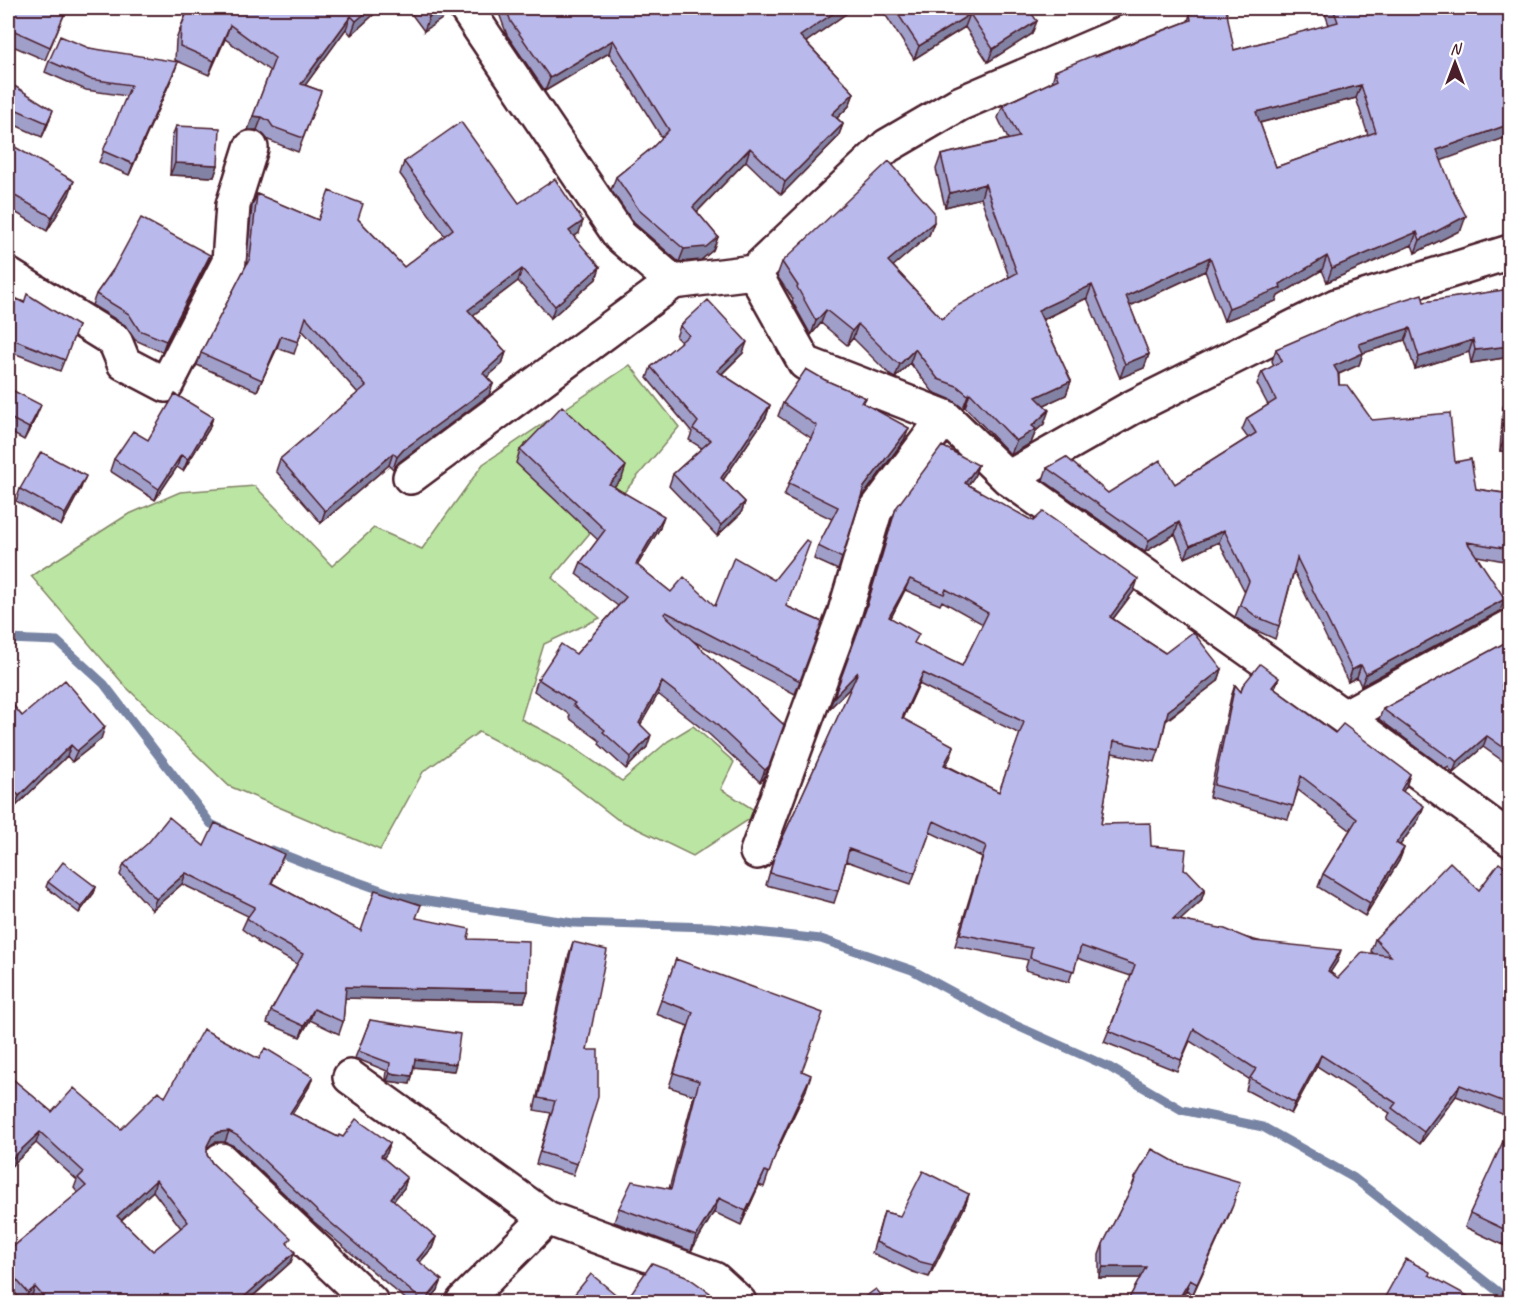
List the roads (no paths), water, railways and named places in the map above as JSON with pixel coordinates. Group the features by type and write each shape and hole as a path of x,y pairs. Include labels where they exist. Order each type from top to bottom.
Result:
{"street":[{"path":"466,8 620,236 673,282"},
{"path":"410,477 673,282 754,272 887,146 959,104 1183,8"},
{"path":"8,275 115,340 124,363 166,385 230,262 234,205 251,148"},
{"path":"1008,478 1131,408 1336,306 1510,252"},
{"path":"754,272 805,363 945,417 1008,478 1344,717 1510,839"},
{"path":"757,852 844,615 875,511 945,417"},
{"path":"1344,717 1510,627"},
{"path":"350,1077 547,1218 714,1279 739,1302"},
{"path":"221,1160 371,1302"},
{"path":"463,1302 547,1218"}],"waterway":[{"path":"8,639 57,641 104,684 211,824 224,830"},
{"path":"272,850 401,897 573,923 710,927 821,939 912,970 1006,1021 1109,1067 1182,1110 1263,1127 1354,1178 1510,1301"}]}
